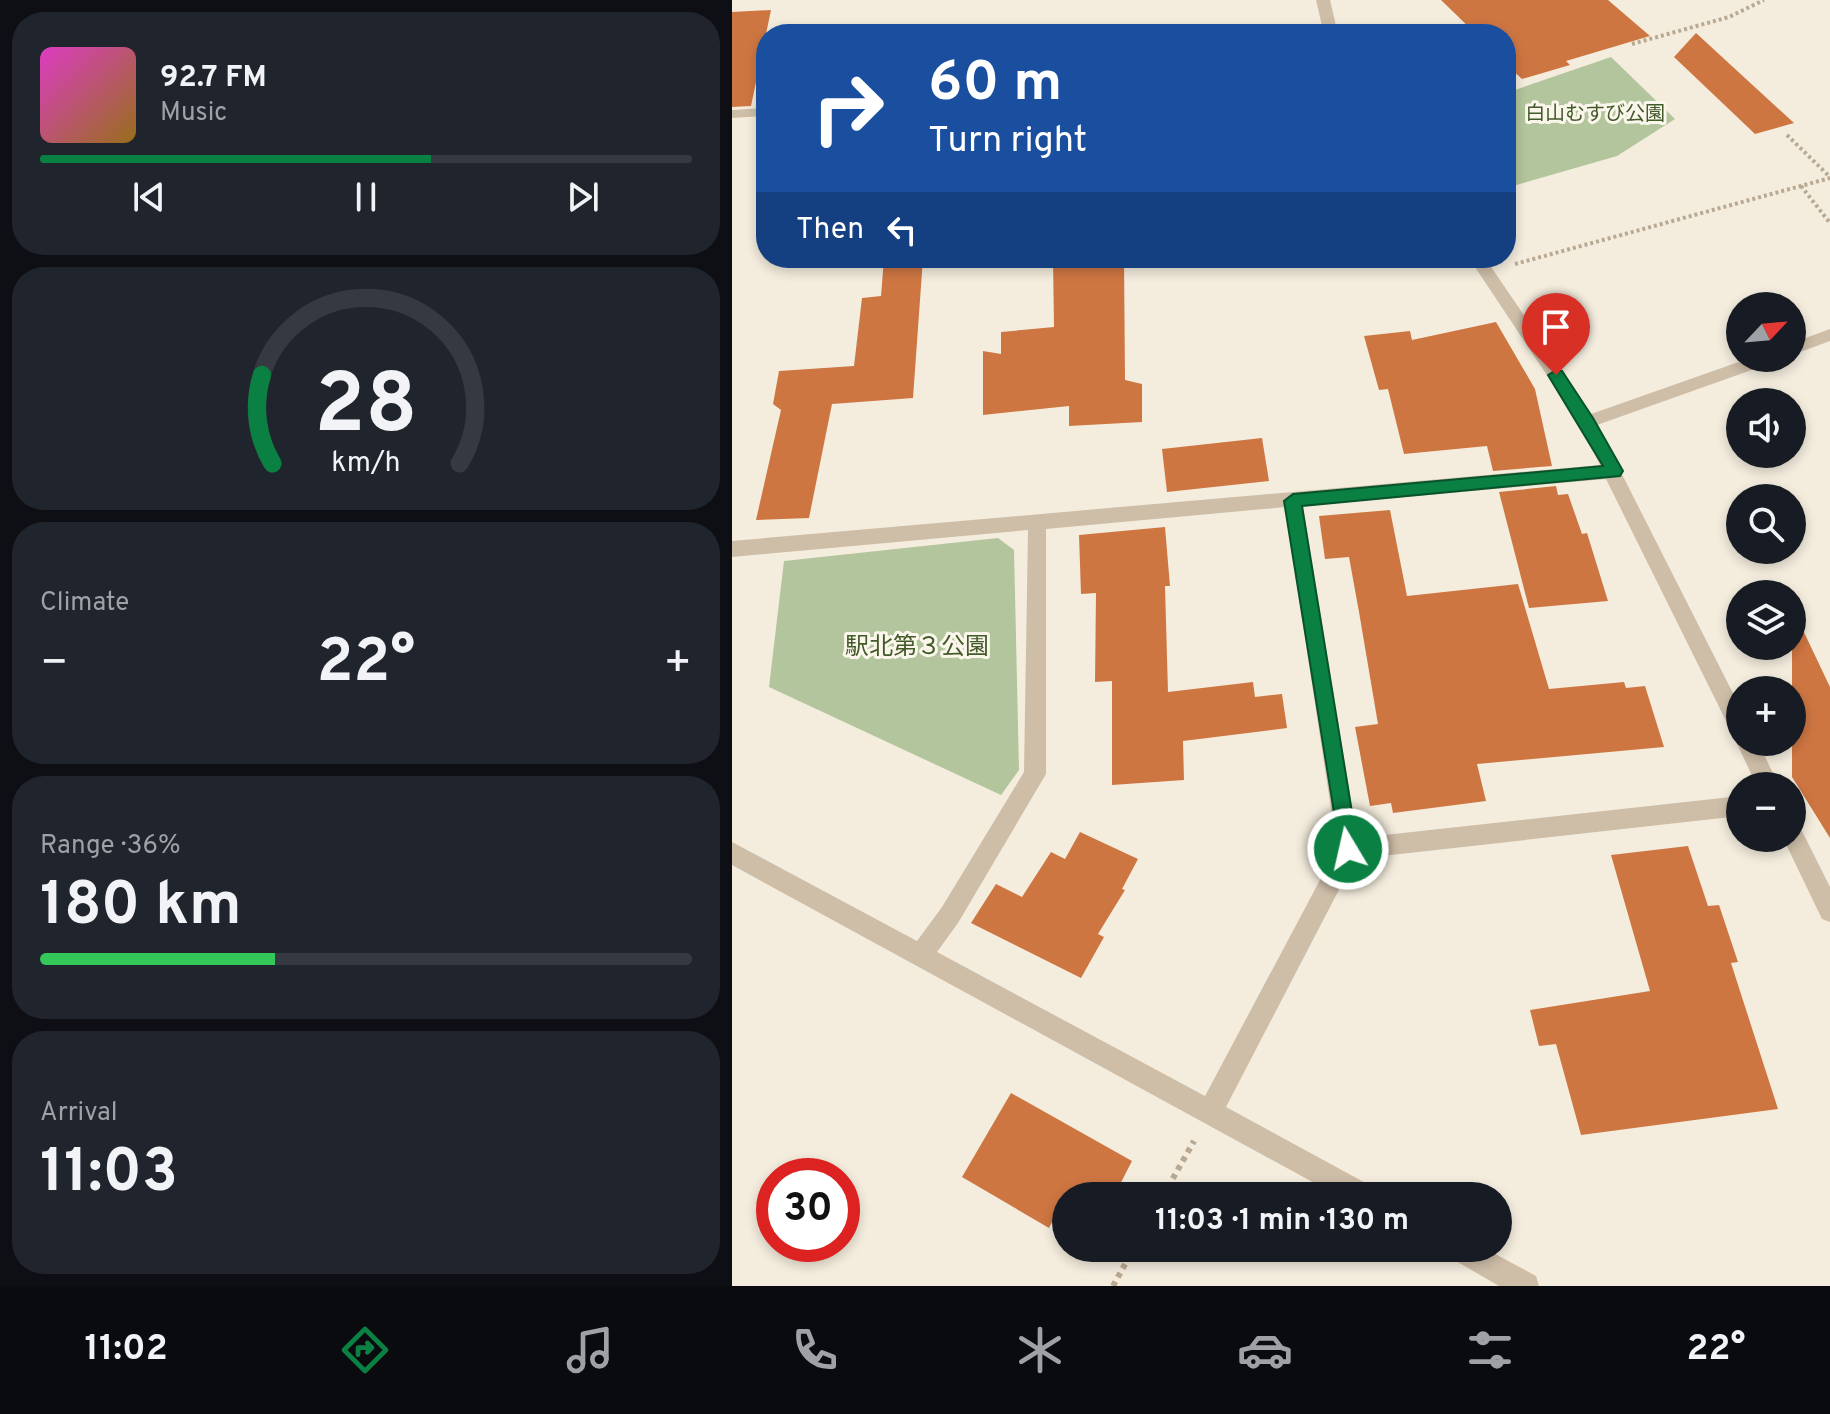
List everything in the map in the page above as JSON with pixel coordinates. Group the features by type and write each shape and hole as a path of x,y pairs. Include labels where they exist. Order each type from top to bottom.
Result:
{"street":[{"path":"1323,0 1329,24"},
{"path":"732,114 756,113"},
{"path":"1484,268 1587,422 1726,699"},
{"path":"1806,344 1830,335"},
{"path":"1587,422 1728,372"},
{"path":"732,549 1614,471"},
{"path":"1211,1110 1348,849 1293,501"},
{"path":"922,954 950,915 1035,774 1037,522"},
{"path":"1348,849 1726,808"},
{"path":"1801,852 1830,911"},
{"path":"732,853 1339,1182"},
{"path":"1483,1262 1526,1286"}],"path":[{"path":"1632,44 1729,17 1764,0"},
{"path":"1516,264 1830,178 1787,135"},
{"path":"1801,186 1830,223"},
{"path":"1171,1182 1211,1110"},
{"path":"1113,1286 1126,1262"}],"green space":[{"name":"白山むすび公園","path":"1611,57 1675,119 1617,156 1516,185 1516,90"},
{"name":"駅北第３公園","path":"998,538 1014,550 1019,770 1001,795 769,687 784,561"}],"building":[{"path":"1441,0 1608,0 1650,36 1566,61 1570,65 1522,79 1516,73 1516,24 1466,24"},
{"path":"771,10 768,24 756,24 756,82 751,106 732,107 732,12"},
{"path":"1696,33 1794,123 1755,134 1674,57"},
{"path":"883,268 922,268 913,398 832,404 809,518 756,520 781,410 773,404 779,371 854,366 862,298 881,296"},
{"path":"1053,268 1124,268 1125,380 1142,384 1142,422 1069,426 1069,406 983,415 983,351 1001,354 1001,332 1054,327"},
{"path":"1496,322 1535,389 1552,466 1493,471 1487,446 1404,454 1388,389 1379,390 1364,336 1410,331 1412,340"},
{"path":"1262,438 1269,481 1167,492 1162,449"},
{"path":"1556,486 1558,495 1568,494 1582,534 1587,533 1608,601 1529,608 1499,492"},
{"path":"1390,510 1407,596 1518,584 1549,689 1624,682 1626,688 1645,686 1664,747 1477,764 1486,801 1393,813 1391,803 1370,806 1355,727 1378,724 1359,612 1349,557 1325,559 1319,516"},
{"path":"1165,527 1170,586 1165,586 1168,692 1253,682 1255,697 1282,694 1287,728 1183,741 1184,780 1112,785 1112,681 1095,682 1096,593 1081,594 1079,535"},
{"path":"1806,636 1830,687 1830,838 1806,799 1806,772 1792,772 1792,756 1806,756 1806,676 1792,676 1792,660 1806,660"},
{"path":"1080,832 1138,859 1122,889 1125,890 1098,934 1104,937 1081,978 971,923 996,884 1022,897 1051,852 1065,859"},
{"path":"1688,846 1708,906 1719,905 1738,962 1731,963 1778,1109 1581,1135 1556,1044 1539,1046 1530,1010 1650,991 1611,855"},
{"path":"1011,1093 1132,1161 1121,1182 1052,1182 1052,1222 1049,1228 962,1177"}],"route":[{"path":"1348,849 1293,501 1614,471 1556,375"}]}
